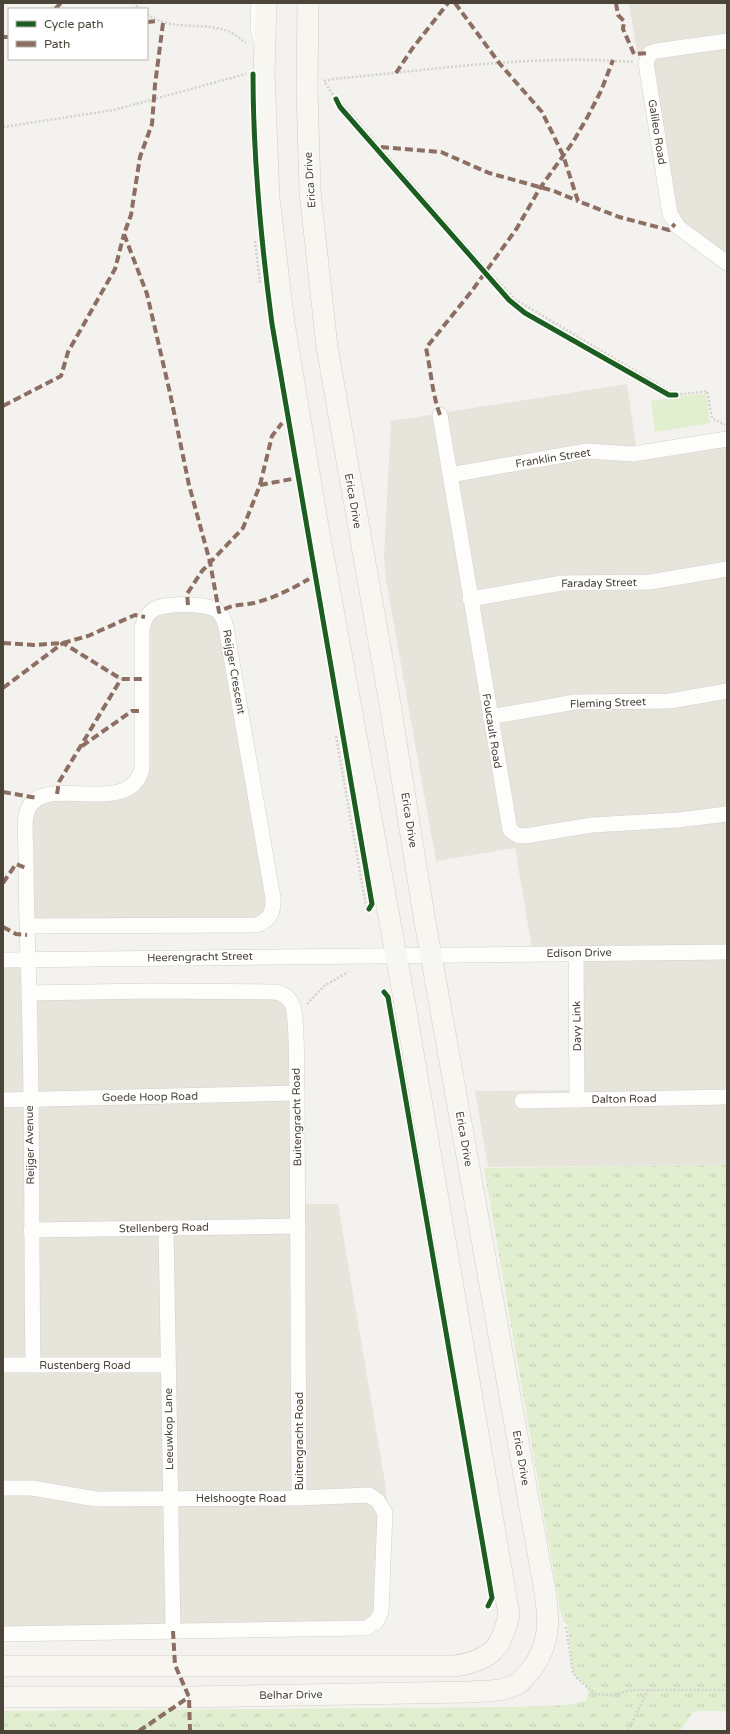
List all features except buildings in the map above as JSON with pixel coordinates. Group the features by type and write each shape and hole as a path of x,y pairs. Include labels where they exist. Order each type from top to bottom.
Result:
{"main road":[{"path":"3,1666 455,1666 475,1663 492,1652 505,1634 508,1615 396,956 318,527 284,323 255,67 266,3"},
{"name":"Erica Drive","path":"308,3 307,90 310,192 327,347 390,704 432,955 547,1605 557,1630"},
{"name":"Belhar Drive","path":"3,1698 189,1697 497,1690 519,1683 543,1652 557,1630"}],"street":[{"path":"646,63 650,53 656,51 727,41"},
{"name":"Galileo Road","path":"646,63 670,214 678,228 727,263"},
{"name":"Foucault Road","path":"440,415 508,826 517,835 525,836 592,825 678,820 727,814"},
{"name":"Franklin Street","path":"450,475 587,452 633,454 727,439"},
{"name":"Faraday Street","path":"470,599 562,583 650,582 727,569"},
{"name":"Reijger Crescent","path":"198,605 209,607 219,612 226,625 272,890 274,904 271,915 262,923 256,925 26,926 26,818 32,803 45,795 119,793 132,787 140,776 142,763 142,628 145,618 153,610 165,606 198,605"},
{"name":"Fleming Street","path":"490,717 575,702 670,701 727,691"},
{"name":"Reijger Avenue","path":"26,926 29,993 33,1365"},
{"name":"Edison Drive","path":"396,956 727,952"},
{"name":"Davy Link","path":"576,953 577,1100"},
{"name":"Heerengracht Street","path":"3,960 396,956"},
{"name":"Buitengracht Road","path":"29,993 149,991 275,992 287,997 292,1004 294,1016 296,1093 300,1498"},
{"name":"Goede Hoop Road","path":"3,1100 296,1093"},
{"name":"Dalton Road","path":"522,1101 727,1097"},
{"name":"Stellenberg Road","path":"31,1230 298,1226"},
{"name":"Leeuwkop Lane","path":"166,1228 173,1631"},
{"name":"Rustenberg Road","path":"3,1366 168,1365"},
{"name":"Helshoogte Road","path":"3,1488 32,1488 96,1499 300,1498 369,1495 378,1501 385,1513 382,1608 376,1622 370,1626 359,1629 173,1631"},
{"path":"3,1634 173,1631"}],"lane":[{"path":"255,3 255,67"}],"path":[{"path":"148,15 163,23 224,30 235,34 246,43 246,50"},
{"path":"317,80 324,81 493,64 608,60 646,63"},
{"path":"3,127 114,110 246,74 255,67"},
{"path":"246,74 255,67"},
{"path":"324,81 340,107 509,300 525,313 670,395 707,391 712,421 727,430"},
{"path":"261,241 265,272"},
{"path":"712,418 727,426"},
{"path":"360,833 372,904 369,909"},
{"path":"294,1016 305,1007 324,986 352,970"},
{"path":"557,1630 573,1672 577,1678 595,1694 612,1694 632,1690 727,1690"},
{"path":"628,1731 648,1690"}],"shaded area":[{"path":"629,3 727,3 727,264 676,225 646,58 637,53"},
{"path":"627,384 637,452 727,438 727,1165 488,1167 475,1091 576,1090 575,954 533,955 515,848 436,861 386,580 384,556 391,421"},
{"path":"152,608 223,613 274,898 267,920 24,928 31,802 119,791 136,781 140,628"},
{"path":"3,961 30,961 31,991 274,987 297,1006 300,1204 338,1204 385,1483 388,1512 377,1623 3,1635"}],"green space":[{"path":"706,393 710,423 655,432 651,401"},
{"path":"727,1165 727,1711 694,1711 680,1731 3,1731 3,1711 515,1707 567,1705 586,1701 589,1689 573,1672 568,1626 564,1622 561,1614 484,1168"}],"marked path":[{"path":"56,8 61,3"},
{"path":"396,73 412,49 448,3"},
{"path":"455,3 500,64 542,112 563,155 578,201 619,217 669,230 675,224"},
{"path":"616,3 618,15 624,21 623,29 634,54 650,53"},
{"path":"148,22 157,21"},
{"path":"163,23 155,85 152,124 140,157 131,215 124,234 147,294 170,393 189,485 210,562 219,612 234,606 271,598 309,579"},
{"path":"3,37 8,37"},
{"path":"440,415 433,390 426,348 471,292 517,228 540,188 573,142 601,91 613,60"},
{"path":"381,147 441,152 489,173 554,191 578,201"},
{"path":"3,406 61,376 68,352 115,269 124,234"},
{"path":"260,485 272,436 282,423"},
{"path":"188,605 187,594 202,571 243,528 260,485 292,479"},
{"path":"3,643 34,645 63,643 88,636 135,615 145,617"},
{"path":"3,688 63,643 121,679 142,679"},
{"path":"57,794 59,782 121,679"},
{"path":"82,746 132,711 142,711"},
{"path":"3,792 37,798"},
{"path":"3,883 16,864 26,868"},
{"path":"3,927 16,934 27,935"},
{"path":"173,1631 175,1665 189,1697 190,1731"},
{"path":"139,1731 189,1697"}],"cycle path":[{"path":"253,74 254,137 258,199 272,324 372,904 369,909"},
{"path":"336,99 340,107 509,300 525,313 669,395 676,395"},
{"path":"384,992 388,997 492,1598 488,1606"}]}
